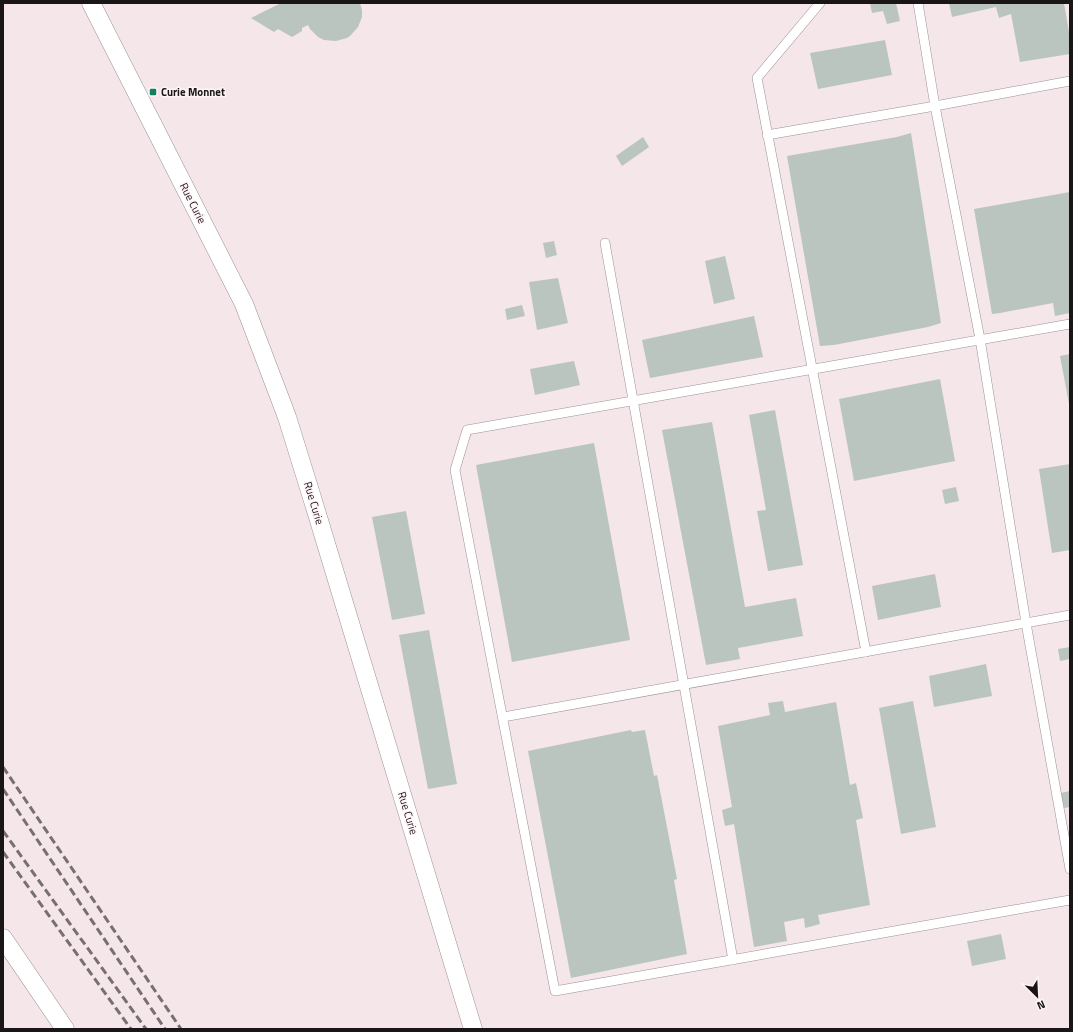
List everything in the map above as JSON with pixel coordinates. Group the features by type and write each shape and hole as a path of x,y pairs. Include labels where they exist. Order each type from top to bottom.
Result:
{"street":[{"name":"Rue Curie","path":"90,3 244,304 287,417 473,1029"},
{"path":"3,938 65,1029"}],"lane":[{"path":"820,3 757,78 866,652"},
{"path":"918,3 935,106 980,339 1026,623 1070,869"},
{"path":"767,135 1070,81"},
{"path":"605,242 732,960"},
{"path":"1070,324 466,430 455,470 556,992 1070,900"},
{"path":"503,716 1070,615"}],"building":[{"path":"281,3 360,3 362,17 358,27 350,36 336,41 324,40 318,37 308,25 292,37 278,29 274,32 251,18"},
{"path":"870,3 896,3 900,21 887,24 883,11 872,13"},
{"path":"949,3 1064,3 1070,38 1070,54 1020,62 1011,14 999,18 996,7 952,17"},
{"path":"885,40 892,75 818,89 810,53"},
{"path":"911,133 941,323 928,327 834,345 820,346 787,156 897,137"},
{"path":"643,137 649,147 622,166 616,156"},
{"path":"1070,192 1070,313 1055,316 1053,303 992,314 974,209"},
{"path":"554,241 557,255 546,258 543,243"},
{"path":"725,256 735,299 714,304 705,261"},
{"path":"558,278 568,323 537,330 529,282"},
{"path":"522,305 525,316 507,320 505,309"},
{"path":"754,316 763,357 650,378 642,340"},
{"path":"1070,354 1070,404 1069,404 1060,356"},
{"path":"574,361 580,385 535,395 530,369"},
{"path":"940,379 955,461 854,481 839,399"},
{"path":"775,410 803,565 768,571 757,511 766,510 749,415"},
{"path":"712,422 745,607 796,598 803,636 738,648 740,659 706,665 662,430"},
{"path":"594,443 630,640 512,662 476,465"},
{"path":"1070,464 1070,550 1052,553 1039,469"},
{"path":"956,487 959,501 945,504 942,490"},
{"path":"406,511 425,614 392,620 372,517"},
{"path":"935,574 941,607 878,620 872,586"},
{"path":"429,630 457,784 428,789 399,635"},
{"path":"1070,647 1070,659 1060,661 1058,649"},
{"path":"986,664 992,696 934,707 929,676"},
{"path":"783,701 785,712 836,702 850,785 856,783 863,818 856,820 870,905 818,915 820,924 805,928 804,918 784,922 787,941 754,947 734,824 725,826 722,810 732,807 718,726 770,715 768,703"},
{"path":"913,701 936,827 901,834 879,708"},
{"path":"631,730 632,732 645,730 654,776 657,775 677,879 674,880 687,954 571,978 528,751"},
{"path":"1070,791 1070,807 1064,808 1061,793"},
{"path":"1001,934 1006,959 972,966 967,941"}],"railway":[{"path":"3,767 181,1029"},
{"path":"3,789 165,1029"},
{"path":"3,831 146,1029"},
{"path":"3,852 131,1029"}],"place":[{"name":"Curie Monnet","path":"153,92"}]}
